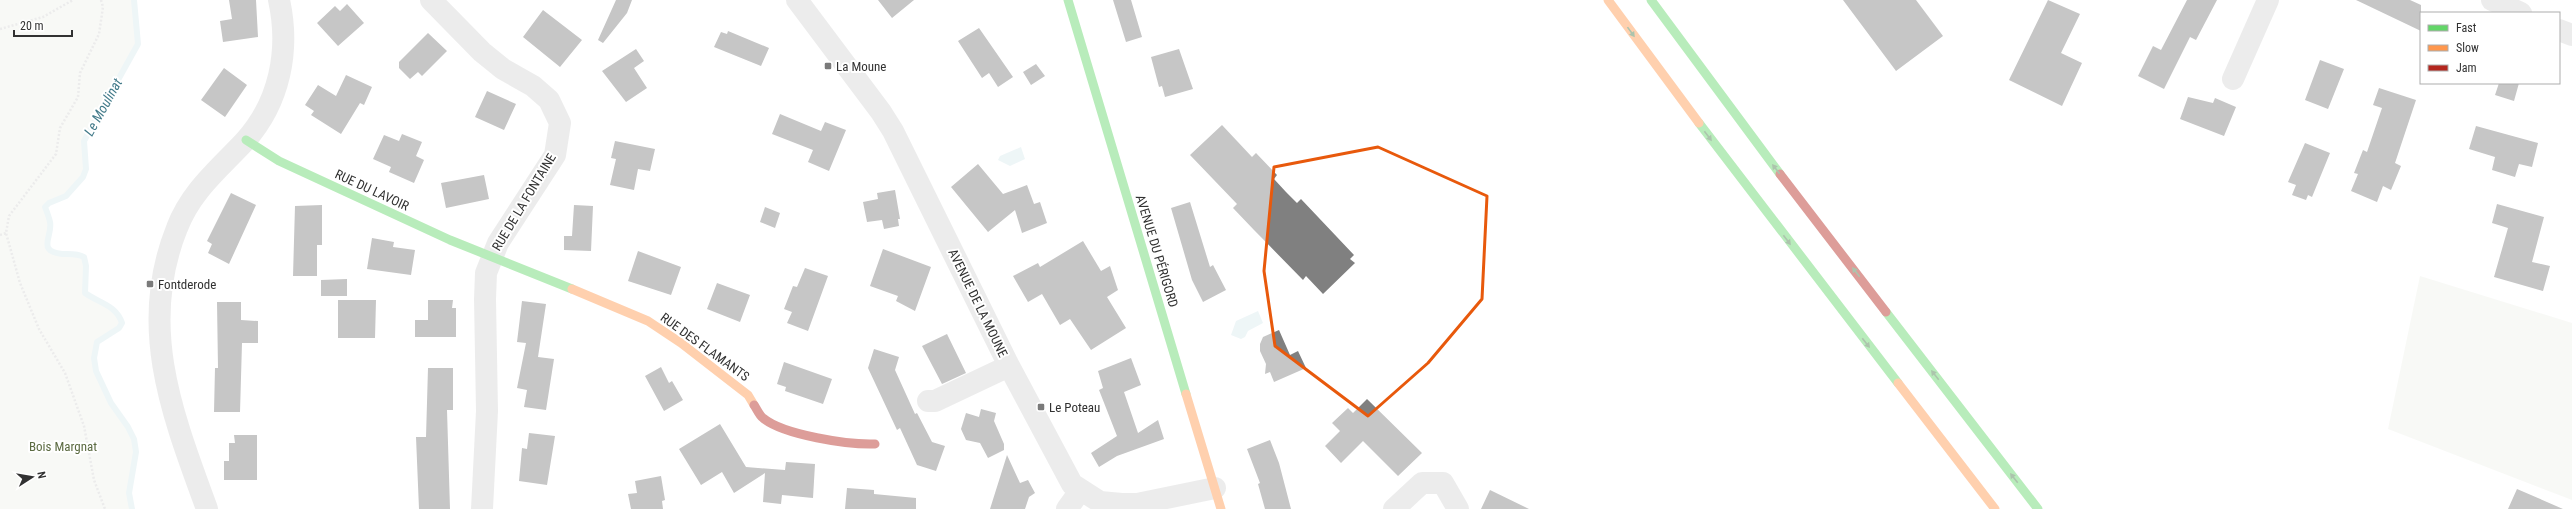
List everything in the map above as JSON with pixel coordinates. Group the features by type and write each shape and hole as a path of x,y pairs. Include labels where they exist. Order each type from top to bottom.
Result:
{"main road":[{"name":"AVENUE DU PÉRIGORD","path":"1068,0 1221,509"},
{"path":"1608,0 1734,170 1995,509"},
{"path":"1651,0 1754,140 2038,509"},
{"name":"RUE DU LAVOIR","path":"246,140 279,161 490,257"},
{"name":"RUE DES FLAMANTS","path":"490,257 504,260 648,322 681,343 748,395 762,418 780,428 832,440 857,444 875,444"}],"street":[{"path":"207,509 171,408 164,379 160,334 162,285 176,228 190,202 203,184 246,140 261,119 282,68 283,17 279,0"},
{"name":"RUE DE LA FONTAINE","path":"431,0 482,52 503,69 533,86 549,100 560,123 555,155 490,257 485,299 487,403 482,509"},
{"name":"AVENUE DE LA MOUNE","path":"796,0 881,112 893,131 1009,366 1063,472 1072,484 1080,491 1100,502 1122,504 1176,497 1215,488"},
{"path":"2233,79 2268,0"},
{"path":"2492,0 2519,12"},
{"path":"2560,30 2572,35"},
{"path":"928,401 935,401 1009,366"},
{"path":"1394,509 1422,482 1443,483 1458,509"},
{"path":"1067,509 1080,491"}],"path":[{"path":"0,29 43,17 73,0"},
{"path":"101,0 103,7 99,34 80,73 78,97 60,128 56,154 9,216 6,233 20,283 39,329 65,373 84,426 94,480 105,509"},
{"path":"0,235 6,233"}],"highlighted area":[{"path":"1378,147 1487,196 1482,299 1428,363 1368,416 1275,346 1264,271 1274,167"}],"green space":[{"name":"Bois Margnat","path":"0,0 134,0 138,44 84,141 86,169 83,177 66,196 49,203 45,207 50,222 47,242 49,250 62,254 76,254 84,257 86,266 85,293 116,312 122,323 119,328 97,342 94,358 96,371 111,403 128,427 134,439 136,452 129,493 132,509 0,509"},
{"path":"2420,276 2572,323 2572,500 2388,429"}],"shaded area":[{"path":"1021,147 1025,159 1010,166 998,160 1000,156"},
{"path":"1258,311 1263,323 1248,331 1245,337 1241,339 1231,335 1236,321"}],"building":[{"path":"229,0 256,0 258,37 223,42 220,21 232,19"},
{"path":"616,0 632,0 627,13 603,43 598,40"},
{"path":"878,0 914,0 892,18"},
{"path":"1113,0 1131,0 1142,37 1126,42"},
{"path":"1843,0 1916,0 1943,36 1896,71"},
{"path":"2048,0 2080,14 2061,53 2082,63 2062,106 2009,80"},
{"path":"2187,0 2217,0 2196,40 2190,37 2164,89 2138,76 2153,46 2161,50"},
{"path":"2356,0 2410,0 2421,5 2420,31"},
{"path":"347,4 364,23 338,46 317,23 335,6 340,11"},
{"path":"543,10 582,40 560,67 523,37"},
{"path":"979,28 1013,77 998,87 989,73 982,78 958,41"},
{"path":"728,31 769,48 761,66 714,47 721,32 727,34"},
{"path":"428,33 447,51 422,76 418,72 410,79 399,68 399,62"},
{"path":"636,49 644,61 634,68 647,88 626,102 602,71"},
{"path":"1179,49 1193,89 1165,97 1162,86 1159,87 1151,57"},
{"path":"2320,60 2344,69 2328,109 2305,100"},
{"path":"1036,64 1045,76 1031,85 1023,72"},
{"path":"224,68 247,85 225,117 201,100"},
{"path":"346,75 372,87 364,105 360,103 341,134 311,115 314,111 305,105 318,85 336,96"},
{"path":"2499,84 2519,84 2514,101 2495,95"},
{"path":"2379,88 2416,100 2395,163 2401,166 2391,190 2383,186 2377,202 2351,191 2358,174 2354,173 2363,150 2367,152 2382,108 2373,105"},
{"path":"487,91 516,104 504,130 475,117"},
{"path":"2188,97 2213,103 2215,98 2236,107 2224,136 2180,119"},
{"path":"780,114 821,131 825,122 846,130 829,171 808,162 813,150 772,134"},
{"path":"1222,125 1252,157 1256,153 1277,175 1274,179 1286,192 1297,203 1301,199 1354,255 1350,259 1355,263 1323,294 1306,276 1303,280 1254,230 1233,208 1237,204 1190,155"},
{"path":"2476,126 2538,143 2532,167 2519,164 2515,177 2492,170 2495,157 2469,149"},
{"path":"402,134 422,142 416,156 424,160 414,183 389,172 391,167 373,159 384,135 399,141"},
{"path":"615,141 655,149 650,171 638,169 634,190 610,185 616,159 611,158"},
{"path":"2305,143 2330,153 2312,197 2308,195 2306,200 2292,195 2296,185 2288,182"},
{"path":"978,164 1003,194 1027,185 1034,204 1040,202 1047,223 1022,233 1015,210 988,232 951,187"},
{"path":"484,175 489,199 446,208 441,183"},
{"path":"895,190 900,219 898,219 899,226 884,229 882,220 867,222 863,202 878,199 877,193"},
{"path":"231,193 256,205 229,264 208,253 212,244 207,241"},
{"path":"1190,202 1210,267 1213,265 1226,290 1203,302 1192,280 1171,208"},
{"path":"2497,204 2544,217 2532,262 2550,266 2543,291 2494,277 2508,228 2492,223"},
{"path":"322,205 322,245 317,245 317,276 293,276 295,206"},
{"path":"574,205 593,206 591,251 564,250 564,236 572,236"},
{"path":"765,207 780,213 775,228 760,222"},
{"path":"372,238 394,242 393,247 415,250 411,275 367,269"},
{"path":"1083,241 1101,271 1110,266 1118,290 1107,297 1126,328 1091,350 1070,319 1060,325 1042,294 1028,302 1013,276 1038,263 1040,267"},
{"path":"883,249 931,267 915,311 896,301 898,296 870,286"},
{"path":"638,251 681,267 671,295 628,281"},
{"path":"805,268 828,276 808,331 787,323 792,312 784,309 793,286 797,287"},
{"path":"347,279 347,296 321,296 321,280"},
{"path":"717,283 750,295 740,322 707,309"},
{"path":"338,300 376,300 375,338 338,338"},
{"path":"428,300 453,300 452,308 456,308 456,337 415,337 415,320 428,320"},
{"path":"522,301 546,304 538,357 554,359 546,410 524,407 527,390 517,388 526,343 517,342"},
{"path":"217,302 241,302 241,320 258,321 258,343 242,343 240,412 214,412 215,368 218,368"},
{"path":"1279,330 1290,355 1298,351 1306,368 1274,382 1270,372 1265,374 1266,364 1260,351 1260,344 1263,337"},
{"path":"947,334 966,373 942,384 922,346"},
{"path":"874,349 899,357 895,370 915,414 917,413 932,442 945,446 936,471 917,465 900,428 897,430 868,368"},
{"path":"1131,358 1141,385 1124,392 1138,433 1158,420 1164,439 1117,456 1099,467 1091,453 1117,436 1099,390 1103,388 1098,371"},
{"path":"784,362 832,379 823,404 785,391 786,387 777,384"},
{"path":"661,367 669,383 672,381 683,400 664,411 645,376"},
{"path":"428,368 453,368 453,410 447,410 450,509 419,509 416,437 426,437"},
{"path":"1367,399 1422,453 1398,476 1363,441 1341,463 1325,446 1340,431 1332,423 1348,408 1353,413"},
{"path":"981,409 996,413 994,421 1004,444 1004,450 988,458 980,443 966,440 961,429 966,413 979,417"},
{"path":"720,424 746,467 785,470 786,462 815,464 813,498 782,495 781,504 763,502 765,473 734,493 722,472 701,485 679,449"},
{"path":"529,433 555,436 547,485 519,481 522,448 527,449"},
{"path":"234,435 257,435 257,480 224,480 224,461 229,461 229,443 235,443"},
{"path":"1270,440 1279,463 1291,509 1265,509 1258,484 1260,483 1247,449"},
{"path":"1007,455 1020,483 1028,480 1035,493 1029,497 1025,509 990,509"},
{"path":"661,476 665,500 662,501 663,509 631,509 628,494 637,493 635,481"},
{"path":"847,488 874,490 874,494 916,498 916,509 845,509"},
{"path":"2517,489 2563,509 2508,509"},
{"path":"1490,490 1529,509 1481,509"}],"waterway":[{"name":"Le Moulinat","path":"132,509 129,493 136,452 134,439 128,427 111,403 96,371 94,358 97,342 119,328 122,323 116,312 85,293 86,266 84,257 76,254 62,254 50,250 47,242 50,222 45,207 49,203 66,196 83,177 86,169 84,141 138,44 134,0"}],"traffic: fast":[{"path":"1068,0 1186,394"},
{"path":"1651,0 1780,174"},
{"path":"1699,123 1898,383"},
{"path":"246,140 279,161 450,240 572,289"},
{"path":"1886,312 2038,509"}],"traffic: slow":[{"path":"1608,0 1699,123"},
{"path":"572,289 648,321 681,343 748,395 754,405"},
{"path":"1898,383 1995,509"},
{"path":"1186,394 1221,509"}],"traffic: jam":[{"path":"1780,174 1886,312"},
{"path":"754,405 759,414 772,424 800,434 833,441 875,444"}],"place":[{"name":"La Moune","path":"828,66"},
{"name":"Fontderode","path":"150,284"},
{"name":"Le Poteau","path":"1041,407"}]}
